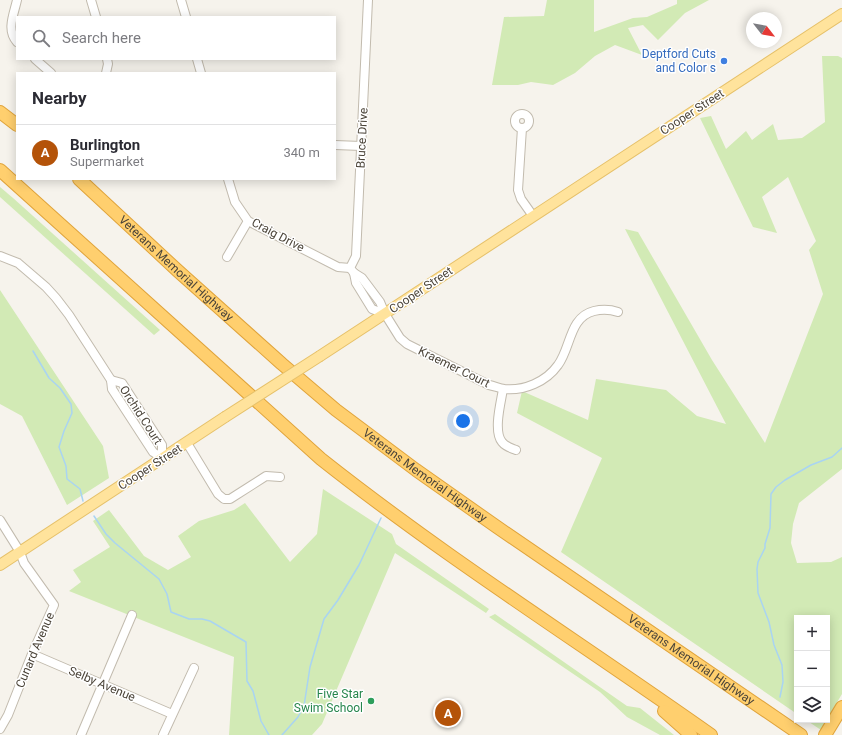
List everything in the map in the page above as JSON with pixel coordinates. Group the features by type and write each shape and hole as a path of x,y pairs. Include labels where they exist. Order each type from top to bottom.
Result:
{"highway":[{"path":"0,112 16,124"},
{"path":"0,170 321,459 370,498 461,563 711,735"},
{"name":"Veterans Memorial Highway","path":"80,180 178,271 336,410 416,470 801,735"},
{"path":"575,641 671,716 691,735"},
{"path":"834,735 842,706"},
{"path":"825,735 838,719"},
{"path":"791,728 812,735"}],"main road":[{"name":"Cooper Street","path":"0,565 842,14"}],"street":[{"path":"16,41 11,24 17,0"},
{"path":"91,0 96,16"},
{"path":"181,0 186,16"},
{"name":"Bruce Drive","path":"352,271 356,256 368,0"},
{"path":"36,60 50,72"},
{"path":"106,72 107,60"},
{"path":"197,60 200,72"},
{"path":"522,128 518,190 521,199 533,216"},
{"path":"336,145 361,146"},
{"name":"Craig Drive","path":"228,180 235,202 248,221 338,267 352,271"},
{"path":"227,257 248,221"},
{"name":"Orchid Court","path":"0,256 18,263 46,287 56,298 67,312 111,380 112,389 153,452 162,458"},
{"path":"352,271 356,283 372,308 385,314"},
{"name":"Kraemer Court","path":"385,314 400,338 407,344 489,385 503,389 526,388 550,374 558,366 563,357 576,324 586,314 607,309 618,312"},
{"name":"Orchid Court","path":"111,380 122,382 162,445 162,458"},
{"path":"503,389 498,434 501,442 516,450"},
{"path":"187,443 218,494 224,499 230,499 236,496 266,476 280,476"},
{"path":"0,520 20,552"},
{"name":"Cunard Avenue","path":"0,729 8,715 32,654 54,606 24,563 20,552"},
{"path":"81,735 132,615"},
{"name":"Selby Avenue","path":"32,654 172,714"},
{"path":"163,735 194,668"}],"green space":[{"path":"547,0 594,0 594,32 633,18 647,17 677,4 677,0 709,0 685,13 658,40 643,25 628,28 642,55 615,45 595,56 575,73 553,85 531,82 518,85 492,85 504,17 544,16"},
{"path":"822,56 838,56 842,58 842,469 799,503 793,524 791,543 797,563 831,562 842,557 842,694 830,714 830,615 794,615 794,712 561,552 602,458 517,413 522,391 588,420 596,379 666,390 697,416 726,424 625,229 638,232 712,360 765,443 823,294 809,250 816,241 788,177 762,197 777,233 753,227 700,118 711,116 726,149 746,131 752,140 773,124 778,140 802,138 825,122"},
{"path":"0,187 160,330 154,335 0,197"},
{"path":"0,290 103,446 109,478 67,505 22,416 0,404"},
{"path":"323,489 392,534 396,544 489,609 486,613 395,553 322,724 312,735 229,735 234,657 69,591 81,582 73,570 110,547 93,521 109,510 144,556 168,570 191,557 178,536 199,521 234,510 245,503 290,562 317,534"},
{"path":"495,614 627,706 640,708 674,735 660,735 627,717 600,692 489,617"},
{"path":"810,723 824,723 821,730"}],"waterway":[{"path":"33,351 49,378 60,388 71,404 72,413 59,447 66,466 67,479 80,489 83,501"},
{"path":"780,697 783,682 782,665 774,645 769,622 758,593 757,569 758,562 765,548 770,528 771,494 776,487 785,480 811,465 832,457 842,448"},
{"path":"94,516 106,534 115,543 159,579 167,594 171,612 189,619 202,619 210,621 246,642 247,681 253,691 261,721 269,735"},
{"path":"282,735 298,717 304,706 310,667 324,619 338,600 359,565 381,518"}],"place":[{"name":"Deptford Cuts and Color s","path":"724,61"},
{"name":"Five Star Swim School","path":"371,701"},
{"name":"Burlington","path":"448,713"}]}
